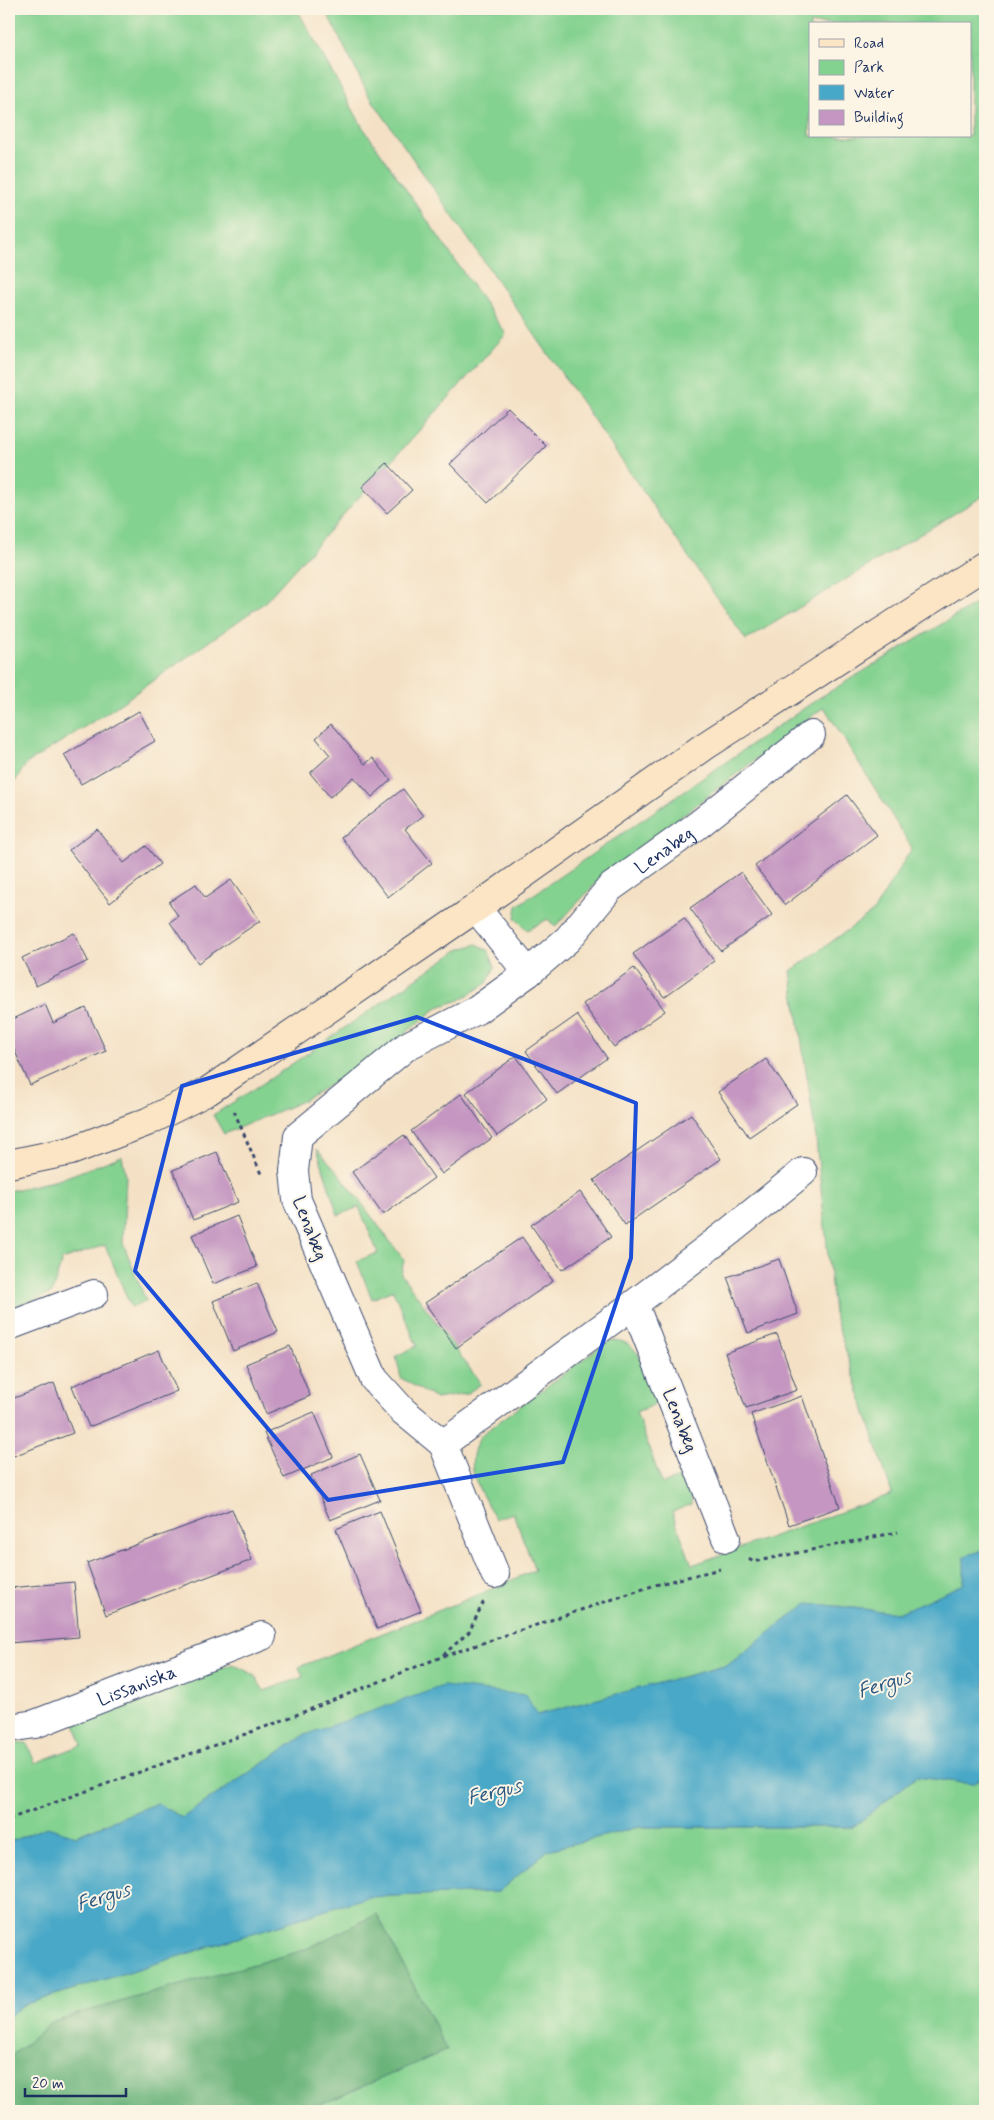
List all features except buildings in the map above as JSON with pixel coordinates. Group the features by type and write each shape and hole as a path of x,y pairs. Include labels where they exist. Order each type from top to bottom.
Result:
{"street":[{"path":"9,1164 80,1148 148,1122 208,1091 476,908 705,746 985,565"},
{"name":"Lenabeg","path":"495,1574 443,1444 403,1411 374,1379 297,1200 294,1170 298,1136 407,1046 478,1010 528,973 568,939 610,888 698,825 811,735"},
{"path":"476,908 528,973"},
{"path":"443,1444 634,1304 730,1231 803,1172"},
{"path":"9,1326 94,1294"},
{"name":"Lenabeg","path":"634,1304 726,1538"},
{"name":"Lissaniska","path":"9,1728 35,1724 262,1636"}],"path":[{"path":"726,1538 753,1562 898,1532"},
{"path":"9,1819 276,1723 441,1657 655,1585 733,1566 726,1538"},
{"path":"441,1657 469,1632 495,1574"}],"highlighted area":[{"path":"417,1017 636,1103 631,1258 563,1462 328,1500 135,1271 182,1086"}],"green space":[{"path":"9,9 297,9 362,126 506,334 264,603 114,708 26,764 9,791"},
{"path":"325,9 985,9 985,495 746,640 368,94"},
{"path":"985,598 985,1550 965,1556 965,1584 898,1613 808,1603 728,1665 537,1715 305,1735 182,1818 157,1803 75,1836 47,1827 9,1842 9,1744 27,1743 35,1763 82,1745 75,1725 233,1664 254,1675 264,1691 303,1677 299,1667 535,1570 513,1513 495,1519 479,1488 473,1468 475,1447 481,1435 608,1341 619,1341 628,1344 636,1351 647,1371 658,1403 636,1412 662,1484 684,1476 692,1504 672,1512 692,1565 892,1494 834,1314 815,1130 791,971 873,912 912,848 824,707 602,877 555,927 548,919 527,930 515,918 517,906 819,698"},
{"path":"477,944 488,950 495,967 487,983 460,1000 438,1007 367,1064 300,1102 224,1134 213,1115 273,1077 458,950"},
{"path":"317,1149 339,1173 404,1260 401,1274 481,1384 466,1394 436,1399 401,1378 396,1356 417,1346 393,1290 372,1299 357,1261 378,1253 359,1207 338,1215"},
{"path":"122,1156 126,1176 123,1243 146,1301 131,1307 105,1245 62,1260 52,1293 9,1308 9,1191 58,1180"},
{"path":"985,1774 985,2111 306,2111 447,2050 377,1914 304,1950 53,2021 9,2058 9,2016 23,2005 368,1897 498,1892 548,1850 639,1827 853,1827 916,1777 974,1784"},
{"path":"377,1914 447,2050 306,2111 9,2111 9,2058 53,2021 304,1950"}],"water":[{"name":"Fergus","path":"985,1550 985,1774 974,1784 916,1777 853,1827 639,1827 548,1850 498,1892 368,1897 23,2005 9,2016 9,1842 47,1827 76,1836 157,1803 182,1818 305,1735 443,1686 526,1695 537,1715 728,1665 808,1603 898,1613 964,1584 964,1556"}]}
